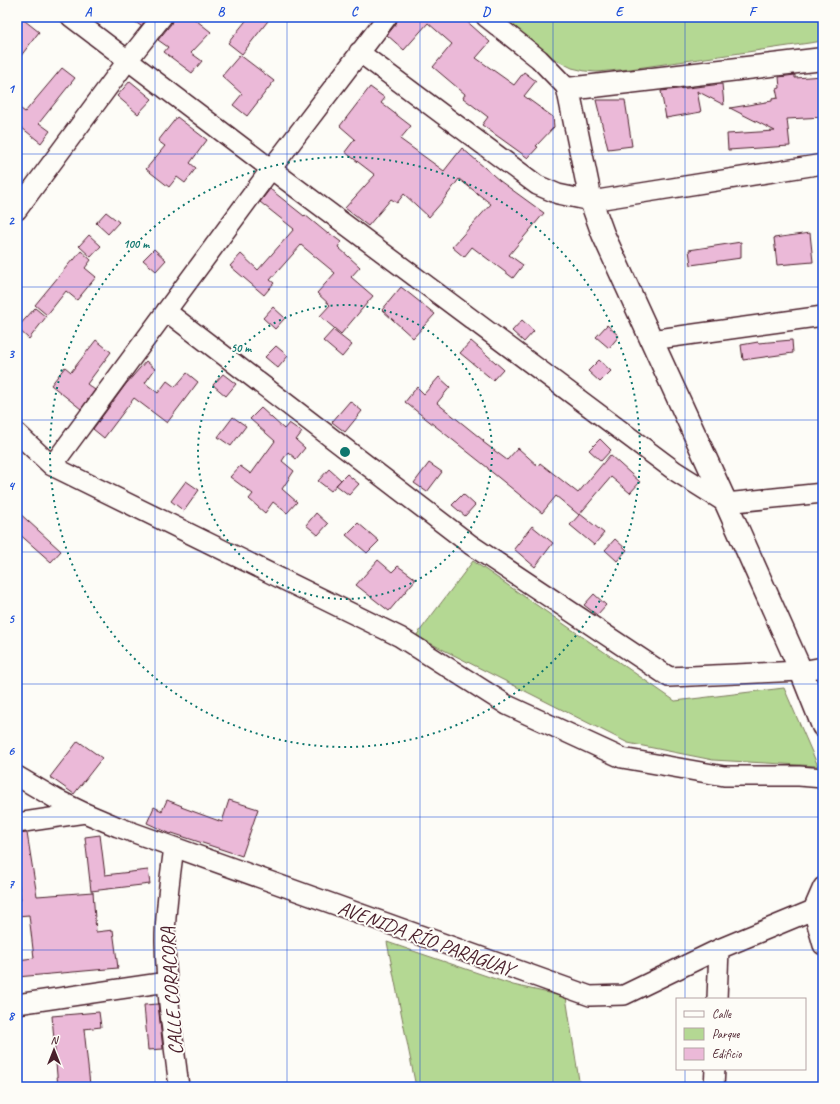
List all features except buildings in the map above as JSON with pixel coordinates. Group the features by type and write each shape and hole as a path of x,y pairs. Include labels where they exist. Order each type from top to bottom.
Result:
{"street":[{"path":"71,17 271,169 675,471 726,503 823,493"},
{"path":"17,210 128,60 162,17"},
{"path":"52,466 271,169 387,17"},
{"path":"486,17 539,59 568,90 591,201 603,234 726,503 801,671 823,726"},
{"path":"359,52 537,185 558,194 591,201 823,164"},
{"path":"568,90 823,59"},
{"path":"166,311 471,545 669,677 801,671 823,667"},
{"path":"652,340 823,316"},
{"path":"17,433 52,466 400,637 507,705 622,758 724,776 799,776 823,778"},
{"name":"AVENIDA RÍO PARAGUAY","path":"17,776 56,799 84,813 118,827 590,996 624,995 719,949 818,912"},
{"path":"17,823 84,813"},
{"name":"CALLE CORACORA","path":"174,847 167,904 165,939 166,982 179,1087"},
{"path":"823,887 818,912 823,945"},
{"path":"717,998 719,949"},
{"path":"17,1004 166,982"},
{"path":"714,1087 715,1070"}],"green space":[{"path":"501,17 823,17 823,41 630,69 597,72 572,68 556,60"},
{"path":"473,561 675,701 784,688 818,766 713,760 628,743 416,636"},
{"path":"387,942 513,985 566,997 580,1087 416,1087"}]}
